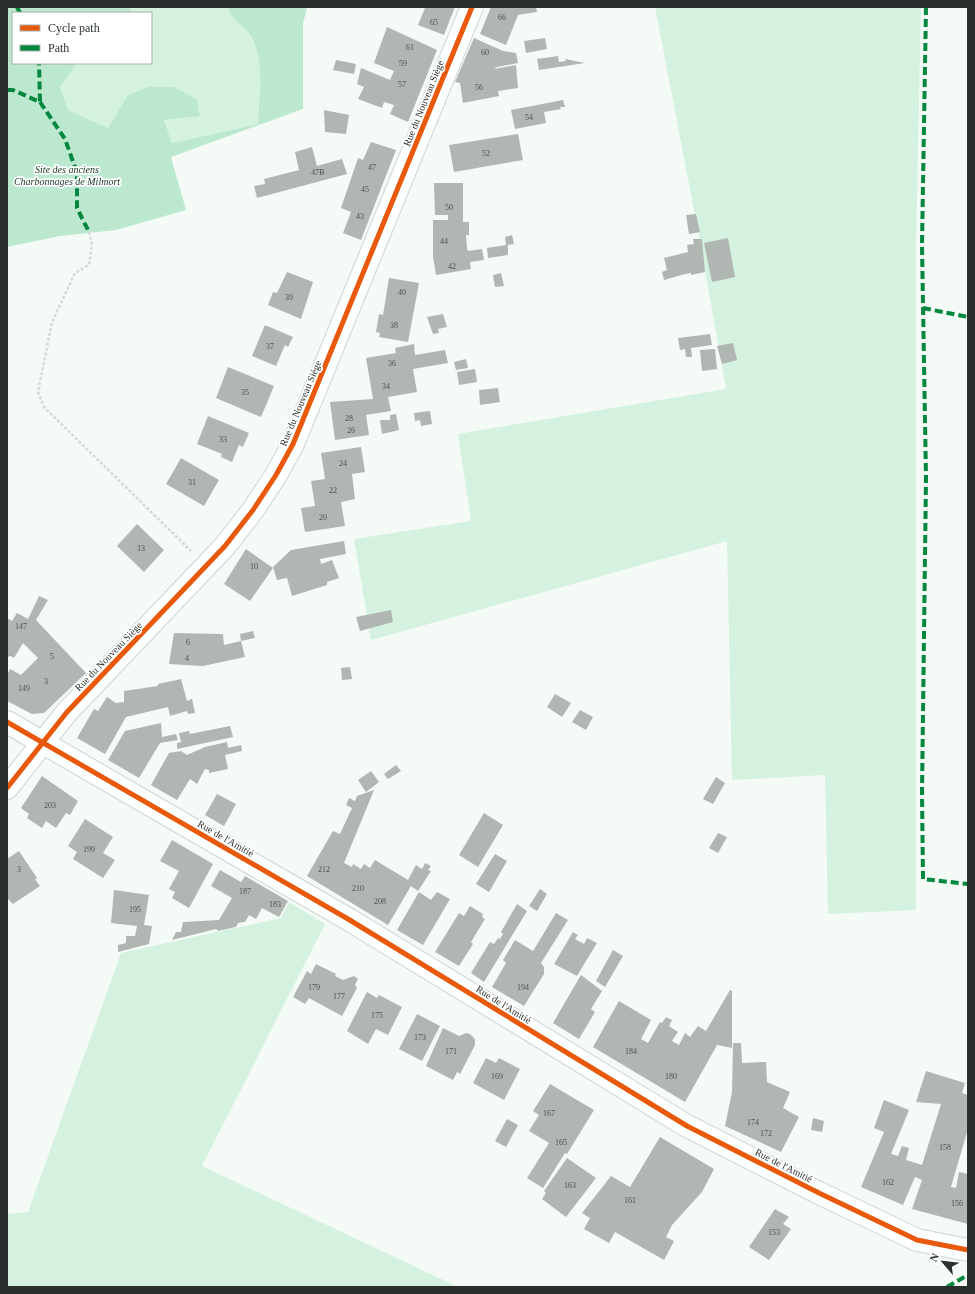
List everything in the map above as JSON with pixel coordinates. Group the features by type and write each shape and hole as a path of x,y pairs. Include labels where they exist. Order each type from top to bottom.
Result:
{"street":[{"name":"Rue du Nouveau Siège","path":"7,788 67,712 207,567 253,510 276,475 293,444 472,7"},
{"name":"Rue de l'Amitié","path":"7,722 348,919 687,1126 818,1193 916,1240 968,1250"}],"path":[{"path":"89,232 92,244 89,265 75,273 52,322 38,392 44,407 207,567"}],"green space":[{"name":"Site des anciens Charbonnages de Milmort","path":"7,7 130,7 131,12 12,12 12,64 76,64 60,87 68,110 108,128 128,95 148,87 174,87 197,99 200,116 164,120 172,143 258,124 260,80 259,59 252,38 236,20 228,7 307,7 303,24 303,109 171,157 186,210 116,230 60,236 7,247"},
{"path":"130,7 228,7 236,20 252,38 259,59 260,80 258,124 172,143 164,120 200,115 197,99 174,87 148,87 128,95 108,128 68,110 60,87 76,64 152,64 152,12 131,12"},
{"path":"655,7 921,7 916,246 916,910 828,914 825,775 732,780 727,541 371,640 354,539 471,521 458,434 726,389 698,231"},
{"path":"289,902 325,924 202,1166 458,1287 7,1287 7,1214 28,1212 121,953 281,918"}],"building":[{"path":"422,7 455,7 444,35 418,25 425,8"},
{"path":"491,7 536,7 537,12 518,15 506,45 480,34"},
{"path":"387,27 437,50 408,122 390,114 394,105 384,102 382,108 358,99 364,87 357,84 361,68 390,80 394,71 374,63"},
{"path":"474,38 503,51 516,53 518,63 497,67 494,69 516,65 518,88 498,91 499,96 463,103 460,83 455,82"},
{"path":"545,38 547,49 526,53 524,41"},
{"path":"558,56 559,62 566,61 565,59 585,63 539,70 537,59"},
{"path":"336,60 356,64 354,74 333,70"},
{"path":"563,100 565,107 544,112 546,123 515,129 511,110"},
{"path":"324,110 349,115 346,134 325,132"},
{"path":"518,134 523,160 454,172 449,145"},
{"path":"371,142 396,150 361,240 343,233 351,212 341,208 358,158 363,160"},
{"path":"312,147 317,166 342,159 347,174 257,198 254,186 265,184 264,179 299,170 295,152"},
{"path":"434,183 463,183 463,222 469,222 469,235 466,235 467,248 468,251 482,249 484,260 470,262 471,269 436,275 433,257 433,220 448,220 448,215 435,215"},
{"path":"696,214 700,232 689,234 686,215"},
{"path":"512,235 514,244 508,245 508,255 488,258 487,248 506,245 505,237"},
{"path":"728,238 735,277 712,282 704,243"},
{"path":"693,239 702,239 705,272 691,275 691,273 685,274 664,280 662,272 667,270 664,258 688,252 687,245 694,244"},
{"path":"287,272 313,282 301,319 268,305 273,292 277,293"},
{"path":"501,273 504,286 495,287 493,275"},
{"path":"389,278 419,283 408,342 379,337 380,333 376,332 379,314 383,315"},
{"path":"443,314 447,327 438,329 439,333 433,334 427,317"},
{"path":"265,325 293,337 288,347 285,345 276,366 252,356"},
{"path":"710,334 712,345 691,348 692,357 686,357 685,349 680,350 678,338"},
{"path":"733,343 737,360 722,364 717,346"},
{"path":"414,344 415,355 445,350 448,363 413,369 417,392 388,397 391,411 366,415 369,435 335,440 330,402 373,399 366,358 396,353 395,348"},
{"path":"715,349 717,369 702,371 700,350"},
{"path":"466,359 468,368 456,370 454,362"},
{"path":"228,367 274,386 261,417 216,398"},
{"path":"475,369 477,382 459,385 457,372"},
{"path":"498,388 500,402 480,405 479,390"},
{"path":"430,411 432,424 421,426 420,420 415,421 414,413"},
{"path":"396,414 399,430 382,434 380,420 390,420 390,415"},
{"path":"208,416 249,433 243,447 239,445 232,462 221,457 222,454 197,444"},
{"path":"361,447 365,472 352,474 355,499 341,502 345,526 305,532 301,508 315,506 311,481 325,479 321,453"},
{"path":"181,458 219,480 204,506 166,484"},
{"path":"137,524 164,550 144,572 117,546"},
{"path":"344,541 346,554 320,559 321,564 332,560 339,578 327,582 327,585 292,596 287,578 277,580 273,567 291,550"},
{"path":"246,549 273,568 250,601 224,584"},
{"path":"39,596 48,600 36,620 86,673 44,713 32,714 7,701 7,675 10,669 21,675 38,658 23,643 14,658 11,656 7,657 7,618 12,621 17,613 28,619"},
{"path":"391,610 393,622 360,631 356,617"},
{"path":"253,631 255,638 241,641 240,634"},
{"path":"174,633 223,634 224,645 241,641 245,657 203,666 169,664"},
{"path":"350,667 352,679 342,680 341,668"},
{"path":"181,679 187,701 192,699 195,713 188,714 187,711 170,716 168,707 126,717 105,754 77,738 94,709 98,711 107,697 116,703 124,702 124,691 158,686 158,684"},
{"path":"555,694 571,703 562,717 547,707"},
{"path":"580,710 593,717 586,730 572,722"},
{"path":"161,723 162,737 176,734 178,740 160,743 139,778 108,760 125,731"},
{"path":"230,726 233,737 177,749 177,743 181,742 179,733 189,731 190,734"},
{"path":"227,742 228,748 241,745 242,751 225,755 228,769 209,773 209,770 205,769 197,784 190,779 177,800 151,785 169,753 181,751 187,755 205,747"},
{"path":"396,765 401,771 388,779 384,774"},
{"path":"371,771 379,782 366,792 358,780"},
{"path":"42,776 78,801 70,815 66,813 56,828 46,821 42,828 27,818 29,814 21,808"},
{"path":"716,777 725,783 713,804 703,799"},
{"path":"374,790 344,863 352,867 353,864 361,869 364,864 370,868 375,860 408,880 416,865 422,869 425,863 431,866 428,870 431,871 418,891 411,886 388,925 307,876 333,831 340,834 352,808 346,805 349,798 355,801 357,796"},
{"path":"217,794 236,804 224,826 205,815"},
{"path":"484,813 503,825 478,867 459,855"},
{"path":"85,819 113,837 103,853 115,860 103,878 73,859 77,852 68,846"},
{"path":"718,833 727,837 718,853 709,848"},
{"path":"172,840 213,864 189,908 172,898 175,892 169,889 179,871 160,861"},
{"path":"19,851 37,878 35,879 40,886 13,904 7,898 7,859"},
{"path":"495,854 507,861 489,892 476,884"},
{"path":"220,870 241,882 245,876 288,901 279,917 262,908 256,919 249,915 245,922 238,923 236,927 218,931 216,929 172,940 176,932 181,932 183,922 219,920 232,898 211,886"},
{"path":"540,889 547,894 537,911 529,906"},
{"path":"114,890 149,895 144,925 152,926 149,944 118,952 118,945 126,943 126,936 135,936 137,926 111,923"},
{"path":"419,892 431,900 437,892 450,899 423,945 397,930"},
{"path":"517,904 527,911 484,982 471,973 490,942 494,944 498,938 500,939 503,934 501,932"},
{"path":"470,906 483,914 482,917 485,919 471,942 473,944 459,966 435,952 459,913 464,916"},
{"path":"556,913 568,920 541,963 544,967 544,974 524,1006 492,987 506,963 503,960 515,940 533,951"},
{"path":"573,932 578,935 575,939 584,944 587,938 597,943 577,976 554,964"},
{"path":"613,950 623,956 605,987 596,981"},
{"path":"316,964 336,974 335,976 343,980 354,976 358,979 355,985 357,988 342,1016 309,998 305,1004 293,997 307,971 311,974"},
{"path":"581,975 602,991 591,1009 595,1012 579,1039 553,1023"},
{"path":"730,990 732,991 732,1048 717,1045 685,1102 593,1047 619,1001 651,1020 641,1039 648,1043 660,1022 662,1023 666,1017 672,1020 669,1026 678,1032 672,1041 679,1045 685,1033 690,1037 698,1026 706,1031"},
{"path":"367,992 377,998 379,995 402,1007 388,1035 376,1029 368,1044 347,1031"},
{"path":"417,1014 440,1026 422,1061 399,1049"},
{"path":"443,1028 459,1036 466,1033 470,1034 475,1039 475,1045 460,1074 457,1072 453,1080 426,1066"},
{"path":"733,1043 741,1043 742,1063 766,1062 767,1082 790,1092 783,1108 799,1117 781,1152 725,1126 732,1092"},
{"path":"486,1058 496,1063 499,1058 520,1069 504,1100 473,1083"},
{"path":"926,1071 965,1083 962,1093 968,1095 968,1129 951,1187 956,1188 959,1172 968,1174 968,1224 912,1209 922,1180 915,1177 903,1205 861,1187 884,1132 874,1128 884,1100 909,1110 891,1154 898,1156 902,1146 909,1148 906,1160 922,1165 941,1104 916,1102"},
{"path":"550,1084 594,1110 567,1154 565,1153 543,1188 527,1178 549,1143 529,1131 539,1115 533,1111"},
{"path":"813,1118 824,1121 822,1132 811,1130"},
{"path":"507,1119 518,1125 506,1147 495,1141"},
{"path":"660,1137 714,1169 702,1192 672,1225 666,1237 674,1241 664,1260 615,1232 609,1243 584,1229 590,1218 582,1213 611,1176 630,1187"},
{"path":"567,1158 596,1178 566,1217 542,1199 546,1193 544,1191"},
{"path":"775,1209 789,1217 783,1224 791,1229 769,1260 749,1247"}],"marked path":[{"path":"17,7 20,12"},
{"path":"926,7 922,245 926,478 922,793 923,879 968,884"},
{"path":"7,90 13,90 40,102 39,64"},
{"path":"40,102 65,139 77,173 77,208 89,232"},
{"path":"923,308 968,317"},
{"path":"947,1287 968,1275"}],"cycle path":[{"path":"7,788 67,712 225,546 253,510 276,475 293,444 472,7"},
{"path":"7,722 348,919 687,1126 819,1193 917,1240 968,1250"}]}
